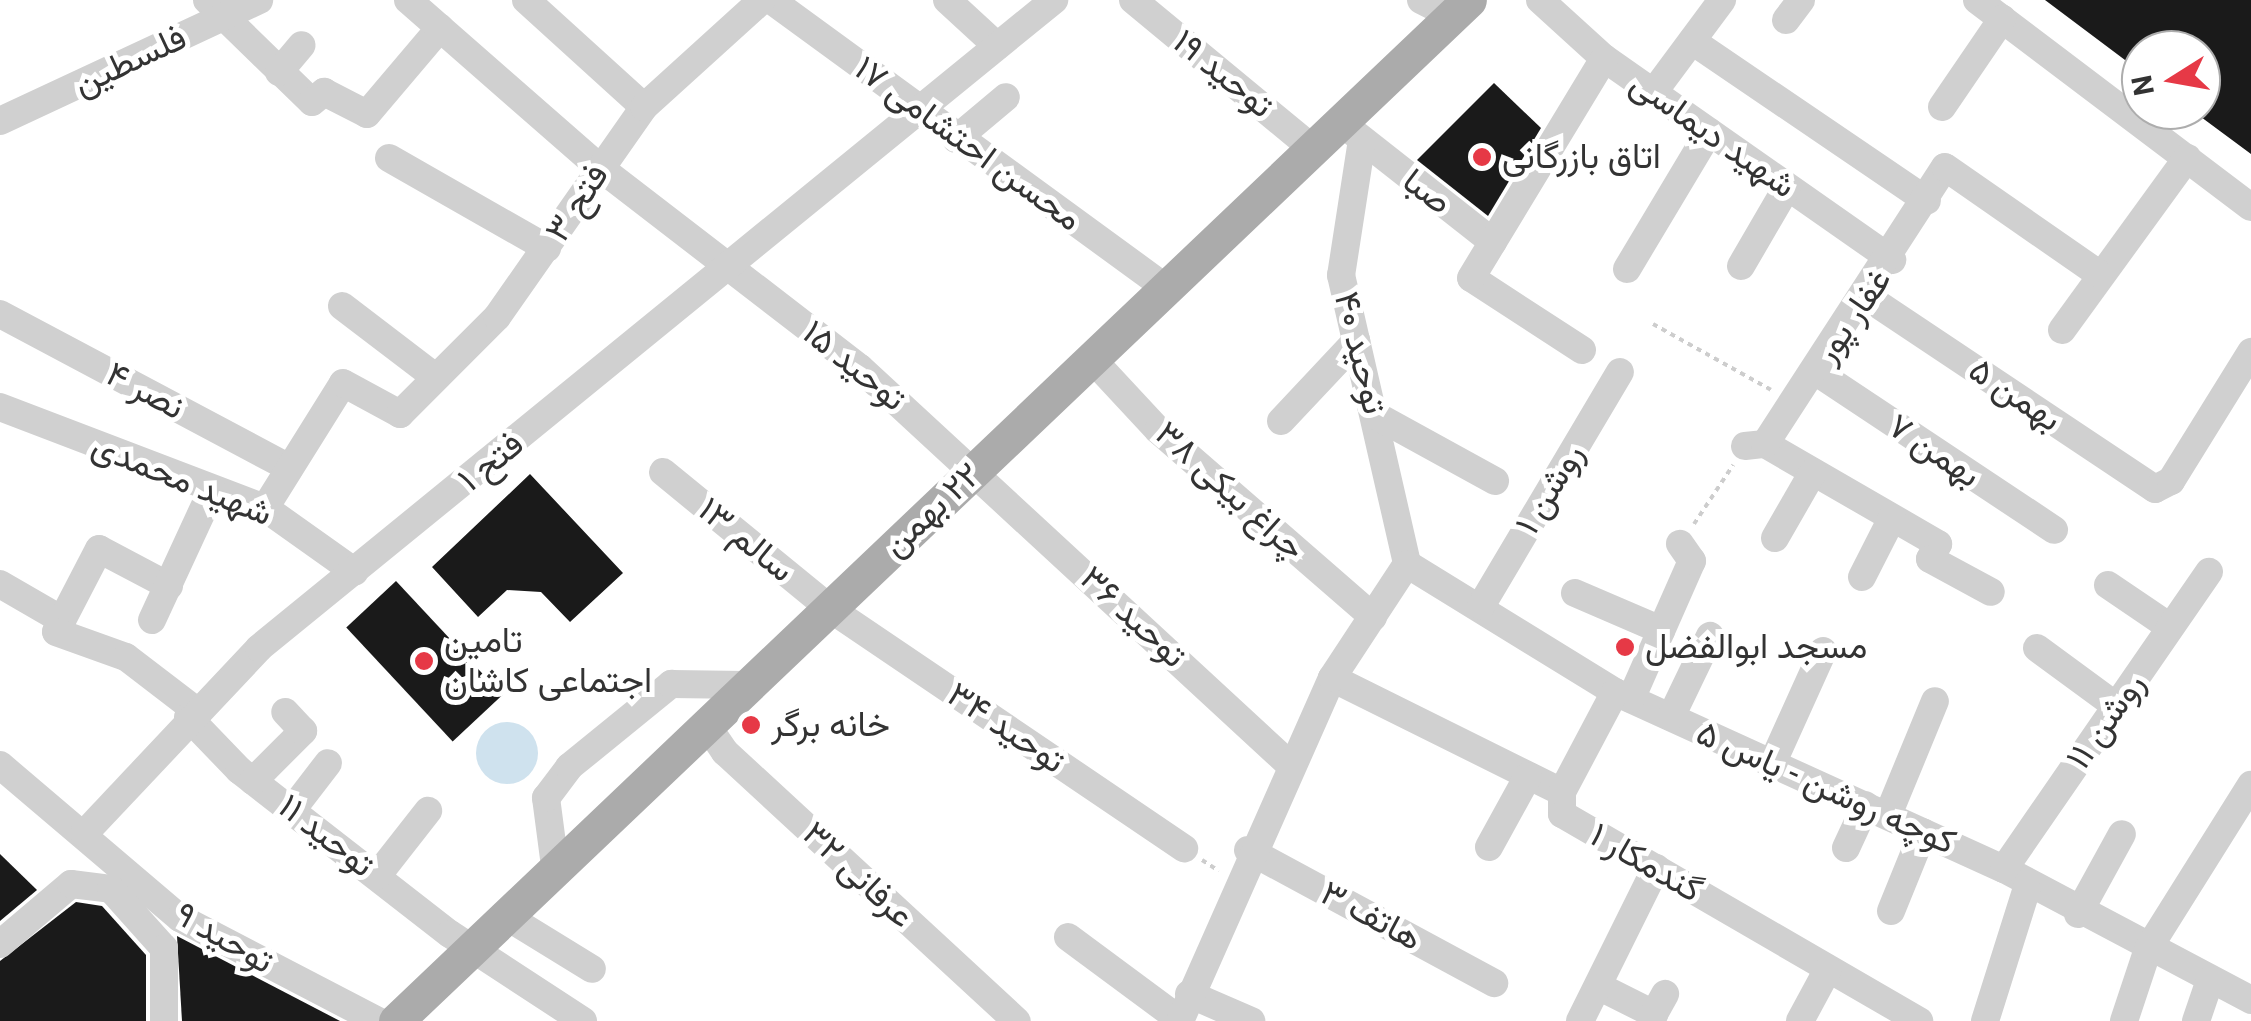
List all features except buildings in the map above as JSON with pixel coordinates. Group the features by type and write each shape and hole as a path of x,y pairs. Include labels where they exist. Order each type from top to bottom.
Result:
{"main road":[{"name":"٢٢ بهمن","path":"396,1021 1313,148 1352,131 1461,8"}],"street":[{"name":"فلسطین","path":"0,121 215,9 259,0"},
{"name":"توحید ۱۵","path":"408,0 599,167 730,267 976,469"},
{"path":"526,0 644,107"},
{"name":"فتح ۳","path":"290,468 343,383 400,414 434,376 497,318 644,107 762,0"},
{"name":"محسن احتشامی ۱۷","path":"771,0 920,114 1165,287"},
{"path":"947,0 997,46"},
{"name":"فتح ۱","path":"84,834 191,714 355,572 920,114 1054,0"},
{"name":"توحید ۱۹","path":"1133,0 1313,148"},
{"path":"1421,0 1461,8"},
{"name":"شهید دیماسی","path":"1540,0 1604,58 1892,260"},
{"path":"1653,93 1722,0"},
{"path":"1977,0 2251,207"},
{"path":"215,9 312,102 324,92 366,114 440,28"},
{"path":"1942,107 2002,19"},
{"path":"1692,40 1927,201"},
{"path":"279,72 302,46"},
{"path":"1582,350 1471,278 1604,58"},
{"path":"956,138 1006,96"},
{"name":"صبا","path":"1352,131 1493,242"},
{"name":"توحید ۴۰","path":"1352,131 1341,275 1407,564"},
{"path":"1627,269 1709,132"},
{"path":"390,158 548,248"},
{"path":"2062,330 2187,158"},
{"name":"غفار پور","path":"1755,445 1815,372 1867,297 1945,167 2099,274"},
{"path":"1740,266 1787,188"},
{"name":"بهمن ۵","path":"1867,297 2165,488 2251,352"},
{"path":"342,306 434,376"},
{"name":"نصر ۴","path":"0,314 290,468"},
{"path":"1281,421 1356,340"},
{"name":"چراغ بیکی ۳۸","path":"1092,359 1158,430 1373,617"},
{"name":"روشن ۱","path":"1481,606 1620,372"},
{"name":"بهمن ۷","path":"1815,372 2054,530"},
{"name":"شهید محمدی","path":"0,407 265,508 355,572"},
{"path":"1375,415 1496,481"},
{"path":"1755,445 1813,472 1938,544 1930,559 1990,592"},
{"path":"265,508 290,468"},
{"name":"توحید ۳۶","path":"976,469 1290,765"},
{"name":"سالم ۱۳","path":"663,472 829,608"},
{"path":"1775,538 1813,472"},
{"path":"152,620 212,490"},
{"path":"1862,577 1892,518"},
{"path":"0,584 62,620 99,549 168,586"},
{"path":"1562,792 1661,630 1686,553"},
{"path":"1183,1011 1248,850 1332,678 1407,564"},
{"name":"کوچه روشن - یاس ۵","path":"1407,564 1623,695 2004,869 2028,888 2251,1000"},
{"name":"روشن ۱۱","path":"2004,869 2208,572"},
{"path":"2108,585 2170,628"},
{"path":"1575,592 1661,630"},
{"name":"توحید ۳۴","path":"829,608 1184,848"},
{"name":"توحید ۱۱","path":"62,620 56,632 126,657 191,714 253,781 470,948 583,1021"},
{"path":"1671,718 1710,636"},
{"path":"2037,648 2116,706"},
{"path":"1772,764 1823,650"},
{"path":"555,866 546,798 569,767 671,684 715,678 746,685"},
{"name":"گندمکار ۱","path":"1332,678 1562,792 1562,814 1828,968 1878,1011 1919,1021"},
{"path":"1846,848 1877,810 1935,701"},
{"path":"253,781 303,731 285,712"},
{"name":"عرفانی ۳۲","path":"706,724 725,752 1017,1021"},
{"path":"292,810 328,763"},
{"name":"توحید ۹","path":"0,765 180,918 378,1021"},
{"path":"1489,847 1528,776"},
{"path":"2124,1021 2148,949 2251,786"},
{"path":"377,876 428,812"},
{"path":"1890,910 1923,832"},
{"path":"2078,914 2122,834"},
{"name":"هاتف ۳","path":"1248,850 1494,982"},
{"path":"1580,1021 1656,868"},
{"path":"0,944 72,884 111,889 164,948 164,1021"},
{"path":"1984,1021 2028,888"},
{"path":"504,915 592,968"},
{"path":"1068,937 1183,1011 1251,1021"},
{"path":"1800,1021 1828,968"},
{"path":"2196,1021 2210,980"},
{"path":"1598,986 1654,1014 1665,994"}],"path":[{"path":"1653,324 1792,402"},
{"path":"1686,553 1755,445"},
{"path":"1184,848 1235,882"}],"water":[{"path":"507,722 529,731 538,753 529,775 507,784 485,775 476,753 485,731"}],"place":[{"name":"اتاق بازرگانی","path":"1482,157"},
{"name":"مسجد ابوالفضل","path":"1625,647"},
{"name":"تامین اجتماعی کاشان","path":"424,661"},
{"name":"خانه برگر","path":"751,725"}]}
